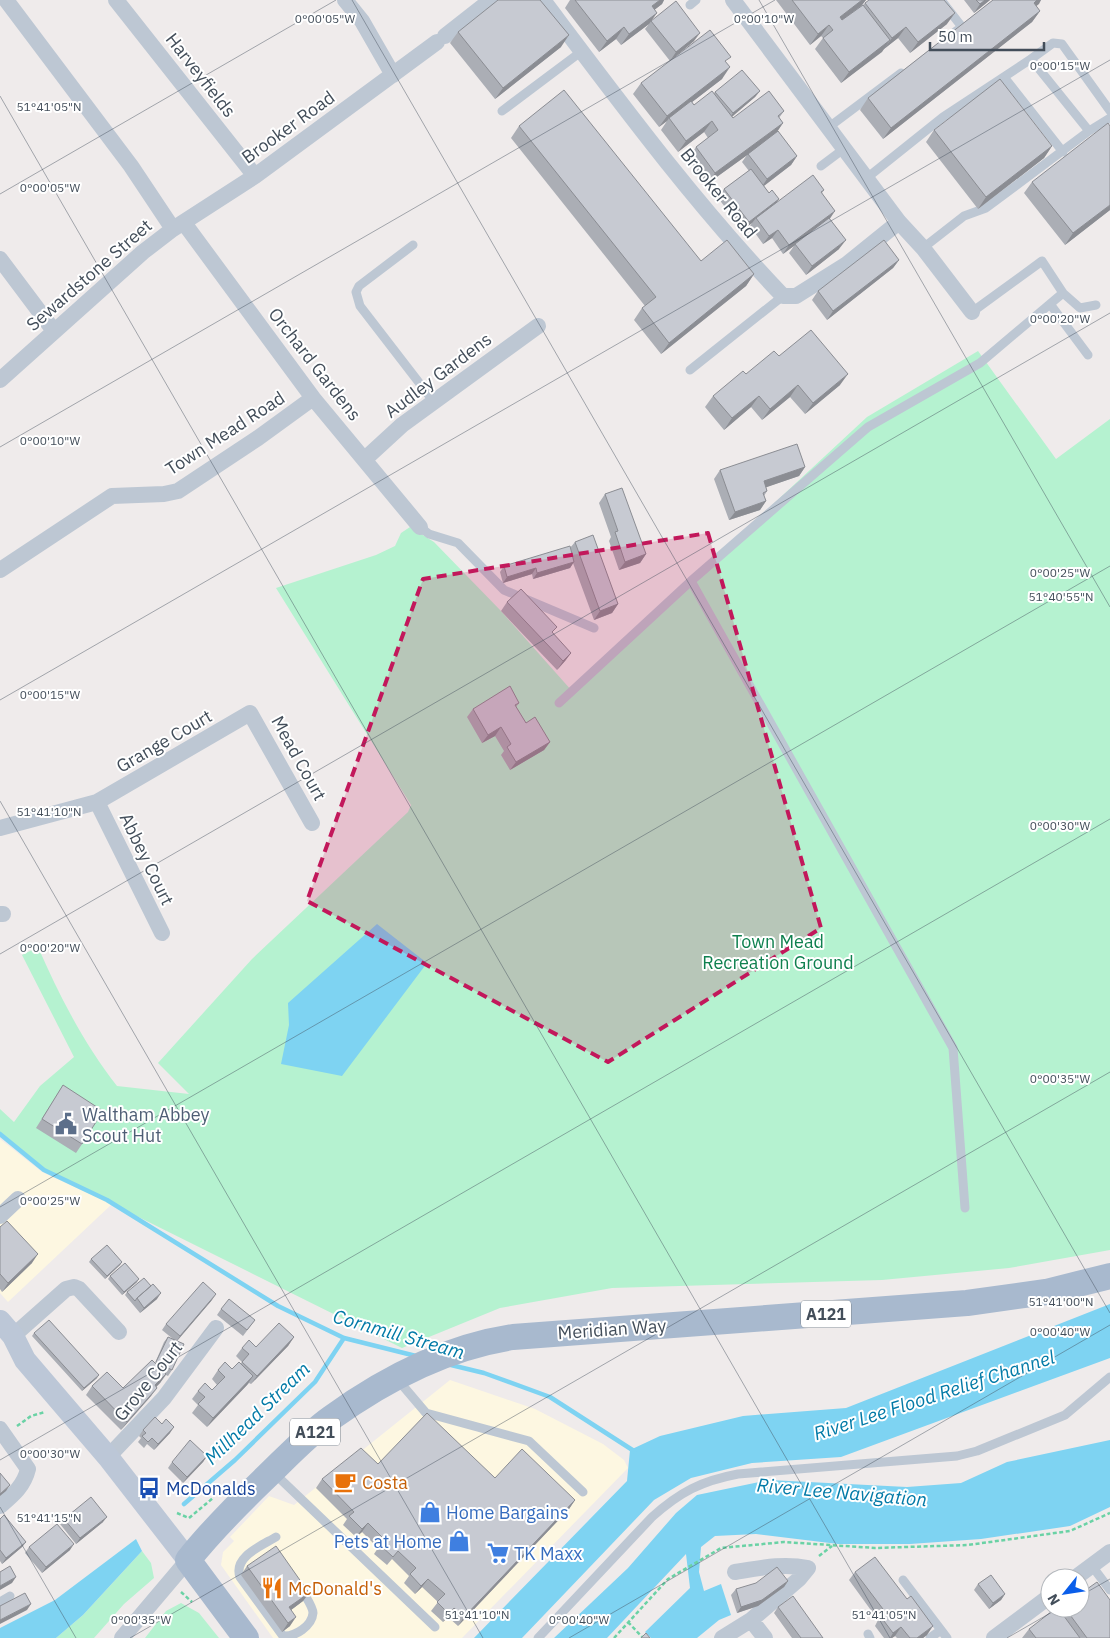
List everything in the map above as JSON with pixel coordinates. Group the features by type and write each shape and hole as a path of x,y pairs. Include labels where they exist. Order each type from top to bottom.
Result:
{"main road":[{"name":"Meridian Way","path":"188,1560 214,1527 329,1419 396,1378 443,1354 498,1340 540,1335 967,1303 1046,1292 1110,1276"},
{"path":"4,1336 108,1457 246,1638"}],"street":[{"name":"Orchard Gardens","path":"6,0 131,166 313,398 420,527"},
{"name":"Harveyfields","path":"116,0 255,176"},
{"path":"345,0 362,20 393,75"},
{"name":"Brooker Road","path":"178,226 255,176 393,75 491,0"},
{"name":"Brooker Road","path":"543,0 686,187 742,253 783,296"},
{"path":"736,1 868,177 899,222 923,248 972,312"},
{"path":"783,296 796,296 847,264 899,222"},
{"name":"Sewardstone Street","path":"0,380 54,331 178,226"},
{"path":"2,267 54,331"},
{"name":"Audley Gardens","path":"365,459 402,425 538,326"},
{"name":"Town Mead Road","path":"0,570 112,496 164,494 178,491 258,438 313,398"},
{"name":"Grange Court","path":"0,828 97,802 250,713"},
{"name":"Mead Court","path":"250,713 312,823"},
{"name":"Abbey Court","path":"97,802 162,933"},
{"path":"0,1216 18,1199"},
{"path":"4,1336 66,1289 74,1287 80,1289 119,1332"},
{"name":"Grove Court","path":"108,1457 164,1398 216,1328"},
{"path":"0,1506 26,1480 28,1469 3,1432"},
{"path":"1089,1568 1110,1552"},
{"path":"122,1638 188,1560"},
{"path":"722,1638 751,1620 799,1579 808,1568 791,1564 735,1572"},
{"path":"994,1638 1040,1604"},
{"path":"751,1620 765,1638"}],"lane":[{"path":"941,0 962,27 946,38"},
{"path":"868,177 943,117 1053,44 1062,44 1110,111"},
{"path":"502,111 582,51"},
{"path":"1031,59 1088,131"},
{"path":"829,127 907,68"},
{"path":"1004,77 1063,152"},
{"path":"923,248 964,216 986,208 1063,152 1088,131 1110,118"},
{"path":"822,166 845,148"},
{"path":"412,245 359,286 356,292 360,306 434,402"},
{"path":"972,312 1042,260 1063,293 1080,308 1096,305"},
{"path":"558,703 691,581 868,427 980,363 1063,293"},
{"path":"690,370 783,296"},
{"path":"1050,304 1088,355"},
{"path":"420,527 429,534 458,543 504,590 594,628"},
{"path":"691,581 953,1048 965,1208"},
{"path":"538,1638 652,1517 671,1500 693,1486 713,1479 738,1474 956,1456 977,1451 1065,1415 1110,1377"},
{"path":"396,1378 426,1413 529,1441 583,1492"},
{"path":"272,1471 434,1627"},
{"path":"276,1537 244,1557 239,1562 238,1570 240,1577 283,1636 295,1634 310,1620 313,1613 301,1588"},
{"path":"1092,1566 1110,1590"},
{"path":"903,1580 947,1638"},
{"path":"0,1602 10,1596"},
{"path":"930,1638 941,1630"}],"path":[{"path":"3,1432 40,1412 52,1411"},
{"path":"173,1511 189,1518 198,1511"},
{"path":"614,1638 668,1579 686,1566 721,1548 746,1544 784,1542 875,1548 968,1545 1070,1531 1110,1513"},
{"path":"808,1568 833,1545"},
{"path":"628,1622 643,1638"}],"highlighted area":[{"path":"708,533 821,928 608,1062 307,901 423,579"}],"shaded area":[{"path":"0,1139 42,1172 112,1204 8,1302 0,1293"},
{"path":"450,1380 535,1409 603,1444 624,1460 628,1468 462,1638 273,1638 221,1565 223,1552 234,1541 230,1537 269,1496 294,1505"}],"green space":[{"name":"Town Mead Recreation Ground","path":"978,351 1056,459 1110,419 1110,1250 1009,1268 882,1280 612,1288 500,1308 402,1348 44,1170 0,1134 0,1109 14,1122 40,1086 74,1057 22,955 38,947 73,1019 117,1086 189,1094 158,1063 252,959 408,812 411,805 276,588 376,555 395,546 401,533 410,527 434,542 501,611 572,691 867,417"},
{"path":"142,1551 151,1563 154,1578 124,1604 94,1638 56,1638 83,1615"},
{"path":"181,1603 199,1613 219,1638 145,1638 166,1611"}],"water":[{"path":"377,924 427,963 342,1076 281,1064 289,1025 288,1003"},
{"name":"River Lee Flood Relief Channel","path":"1110,1304 1110,1358 841,1457 752,1463 691,1478 654,1500 522,1638 474,1638 627,1481 630,1450 660,1436 743,1416 846,1408"},
{"name":"River Lee Navigation","path":"1110,1440 1110,1507 1070,1526 981,1539 910,1544 838,1544 756,1534 715,1536 701,1547 699,1572 704,1591 721,1584 731,1615 719,1620 697,1638 651,1638 645,1632 690,1588 686,1554 607,1638 554,1638 628,1568 676,1513 697,1495 769,1480 907,1487 961,1483 1007,1462"},
{"path":"136,1539 142,1551 83,1615 56,1638 0,1638 0,1628 55,1600"}],"building":[{"path":"498,0 540,0 569,35 503,88 458,32"},
{"path":"575,0 660,0 652,6 657,13 629,34 624,27 607,41"},
{"path":"792,0 862,0 840,17 842,20 863,5 890,40 849,72 823,38 833,30 829,25 818,34"},
{"path":"869,0 944,0 955,13 918,42 906,27 892,38 865,3"},
{"path":"976,0 985,0 980,4"},
{"path":"993,0 1037,0 1034,3 1040,11 891,128 868,98"},
{"path":"676,1 700,33 676,52 651,21"},
{"path":"710,30 731,57 725,61 730,67 667,116 641,83"},
{"path":"742,70 760,91 733,113 715,92"},
{"path":"1000,79 1052,146 986,197 934,130"},
{"path":"564,90 701,261 727,240 754,274 669,343 642,308 656,297 519,126"},
{"path":"712,91 733,118 769,91 784,111 778,116 783,123 715,173 696,147 718,130 712,121 686,141 669,118 691,101 694,105"},
{"path":"1108,123 1110,126 1110,205 1073,233 1032,182"},
{"path":"778,131 797,156 767,179 748,154"},
{"path":"751,169 769,193 772,190 779,199 749,222 724,189"},
{"path":"813,175 824,190 821,192 835,211 789,245 778,230 769,236 756,218"},
{"path":"829,218 846,240 812,266 795,244"},
{"path":"884,240 899,260 833,311 818,291"},
{"path":"811,330 848,374 813,403 798,385 770,409 759,396 732,418 713,396 743,371 746,374 774,351 779,356"},
{"path":"797,444 805,467 764,481 767,491 763,493 766,501 735,512 720,470"},
{"path":"622,488 646,554 625,562 615,532 618,531 605,494"},
{"path":"593,535 618,604 600,611 575,542"},
{"path":"570,546 574,562 537,573 536,568 507,577 504,566"},
{"path":"521,589 557,627 552,632 571,653 563,661 507,602"},
{"path":"510,686 519,703 515,705 526,723 535,717 550,742 516,762 507,747 511,744 501,727 488,735 473,709"},
{"name":"Waltham Abbey Scout Hut","path":"63,1085 103,1111 82,1144 42,1119"},
{"path":"7,1221 38,1254 8,1283 0,1274 0,1227"},
{"path":"107,1245 122,1262 107,1276 91,1259"},
{"path":"125,1263 139,1279 124,1292 110,1276"},
{"path":"144,1278 151,1286 135,1301 127,1292"},
{"path":"203,1282 216,1294 180,1336 166,1324"},
{"path":"153,1284 161,1293 144,1308 137,1298"},
{"path":"229,1299 255,1320 247,1330 221,1309"},
{"path":"49,1320 99,1375 84,1388 34,1333"},
{"path":"279,1323 294,1337 257,1376 242,1362 249,1354 242,1348 249,1340 256,1347"},
{"path":"168,1337 184,1344 172,1370 156,1362"},
{"path":"152,1360 166,1374 155,1385 157,1388 127,1422 92,1386 107,1372 123,1388"},
{"path":"225,1362 232,1369 239,1362 253,1376 213,1418 198,1404 205,1397 198,1391 205,1383 212,1390 225,1377 218,1370"},
{"path":"427,1413 495,1478 522,1449 575,1500 464,1617 454,1608 449,1614 437,1602 445,1594 428,1579 421,1586 410,1574 416,1568 398,1551 393,1557 380,1545 385,1540 368,1523 362,1529 349,1516 354,1512 322,1479 361,1448 378,1464"},
{"path":"155,1417 162,1424 166,1419 174,1427 158,1444 152,1438 148,1442 142,1436 146,1433 143,1430"},
{"path":"190,1440 207,1456 187,1477 172,1462"},
{"path":"0,1473 10,1485 0,1494"},
{"path":"91,1497 107,1517 80,1538 64,1519"},
{"path":"4,1515 26,1542 6,1558 0,1550 0,1519"},
{"path":"57,1524 74,1544 46,1567 29,1547"},
{"name":"McDonald's","path":"276,1546 309,1593 289,1607 296,1617 288,1623 247,1566"},
{"path":"875,1557 907,1599 911,1596 933,1626 917,1638 910,1638 901,1627 893,1633 881,1617 886,1613 855,1572"},
{"path":"10,1566 16,1577 0,1586 0,1572"},
{"path":"777,1567 788,1581 762,1600 741,1607 736,1589 756,1583"},
{"path":"991,1575 1005,1594 993,1603 978,1584"},
{"path":"1097,1582 1110,1600 1110,1638 1087,1638 1072,1618 1090,1618 1090,1587"},
{"path":"25,1593 31,1604 0,1620 0,1606"},
{"path":"793,1596 823,1638 801,1638 778,1607"},
{"path":"1043,1618 1065,1618 1080,1638 1036,1638 1029,1629"},
{"path":"646,1633 650,1638 641,1638"}],"waterway":[{"name":"Cornmill Stream","path":"0,1134 44,1170 107,1200 278,1306 344,1338 416,1356"},
{"name":"Millhead Stream","path":"184,1504 235,1460 315,1382 344,1338"},
{"name":"Cornmill Stream","path":"451,1365 484,1373 550,1397 634,1451"}],"place":[{"name":"Waltham Abbey Scout Hut","path":"66,1124"},
{"name":"Costa","path":"345,1482"},
{"name":"McDonalds","path":"149,1488"},
{"name":"Home Bargains","path":"430,1512"},
{"name":"Pets at Home","path":"459,1541"},
{"name":"TK Maxx","path":"498,1553"},
{"name":"McDonald's","path":"272,1588"}]}
